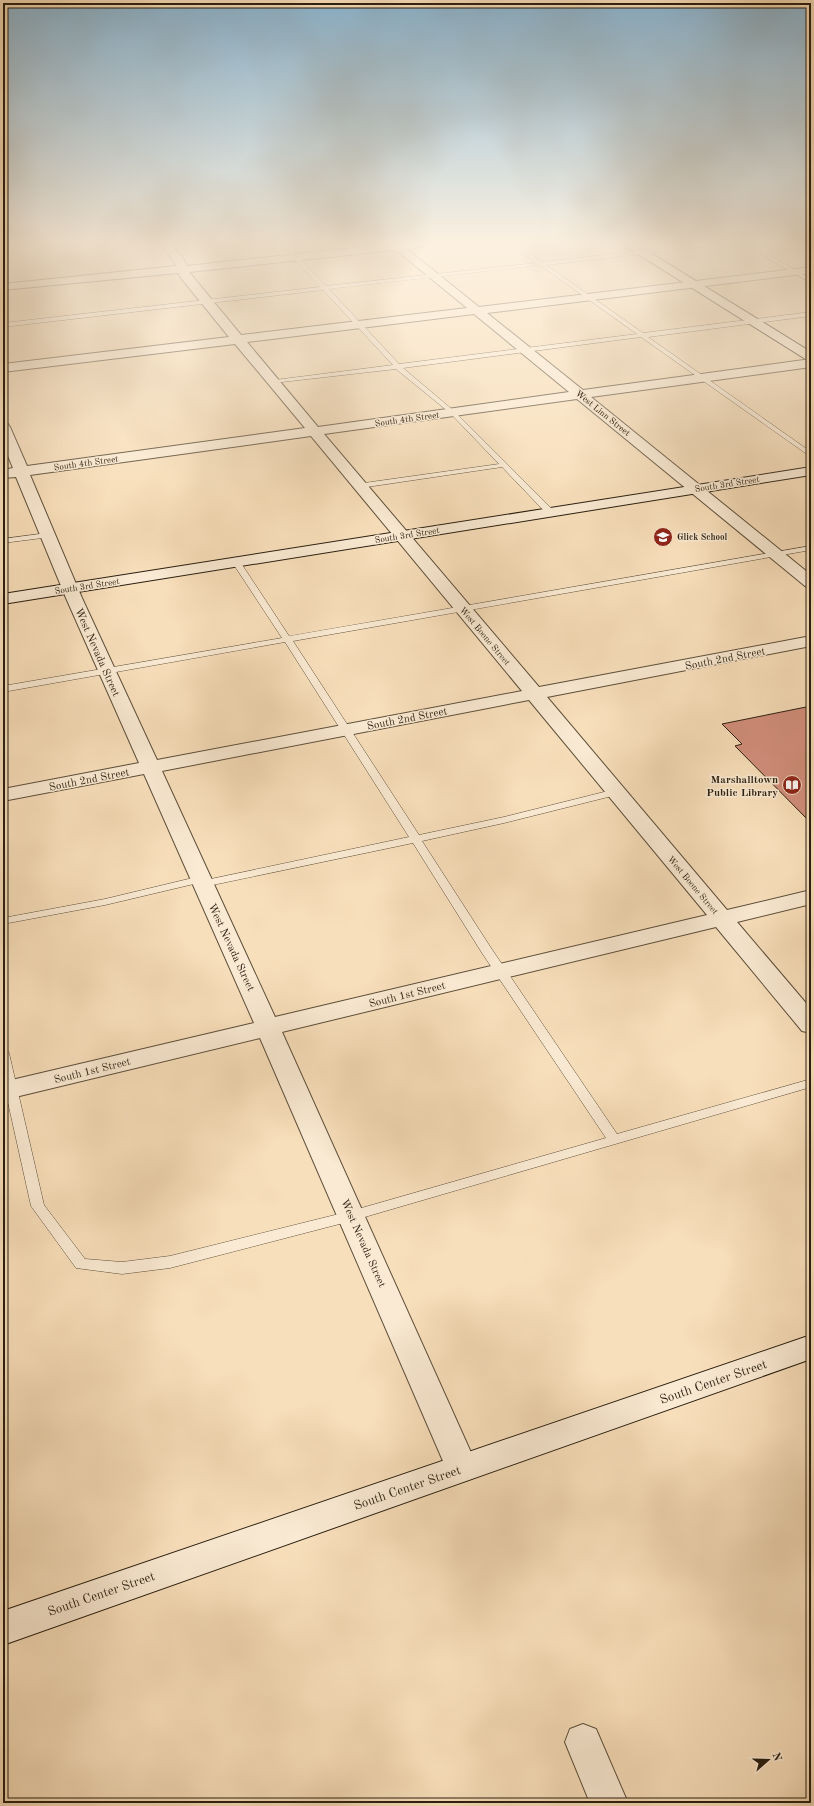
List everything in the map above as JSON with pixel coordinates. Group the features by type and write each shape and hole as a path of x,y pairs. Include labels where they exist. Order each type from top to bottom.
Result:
{"street":[{"name":"West Boone Street","path":"230,328 401,536 811,1025"},
{"path":"3,368 329,328"},
{"name":"West Linn Street","path":"498,328 811,583"},
{"path":"766,328 811,357"},
{"name":"South 4th Street","path":"12,473 811,363"},
{"name":"West Nevada Street","path":"3,427 12,473 47,535 106,671 268,1028 462,1468"},
{"name":"South 3rd Street","path":"3,600 811,471"},
{"name":"South 2nd Street","path":"3,795 811,641"},
{"name":"South 1st Street","path":"8,1090 811,897"},
{"name":"South Center Street","path":"3,1628 811,1347"},
{"path":"583,1742 609,1803"}],"lane":[{"path":"360,328 397,366 452,412 550,512"},
{"path":"633,328 811,455"},
{"path":"275,382 696,328"},
{"path":"360,486 504,466"},
{"path":"3,541 47,535"},
{"path":"3,688 811,548"},
{"path":"236,562 347,730 501,972 614,1140"},
{"path":"3,920 105,902 416,839 616,792"},
{"path":"3,1053 8,1090 38,1206 81,1264 122,1268 170,1262 351,1216 811,1083"}],"building":[{"name":"Marshalltown Public Library","path":"811,706 811,823 735,746 742,744 722,724"}],"place":[{"name":"Glick School","path":"663,537"},
{"name":"Marshalltown Public Library","path":"792,785"}]}
